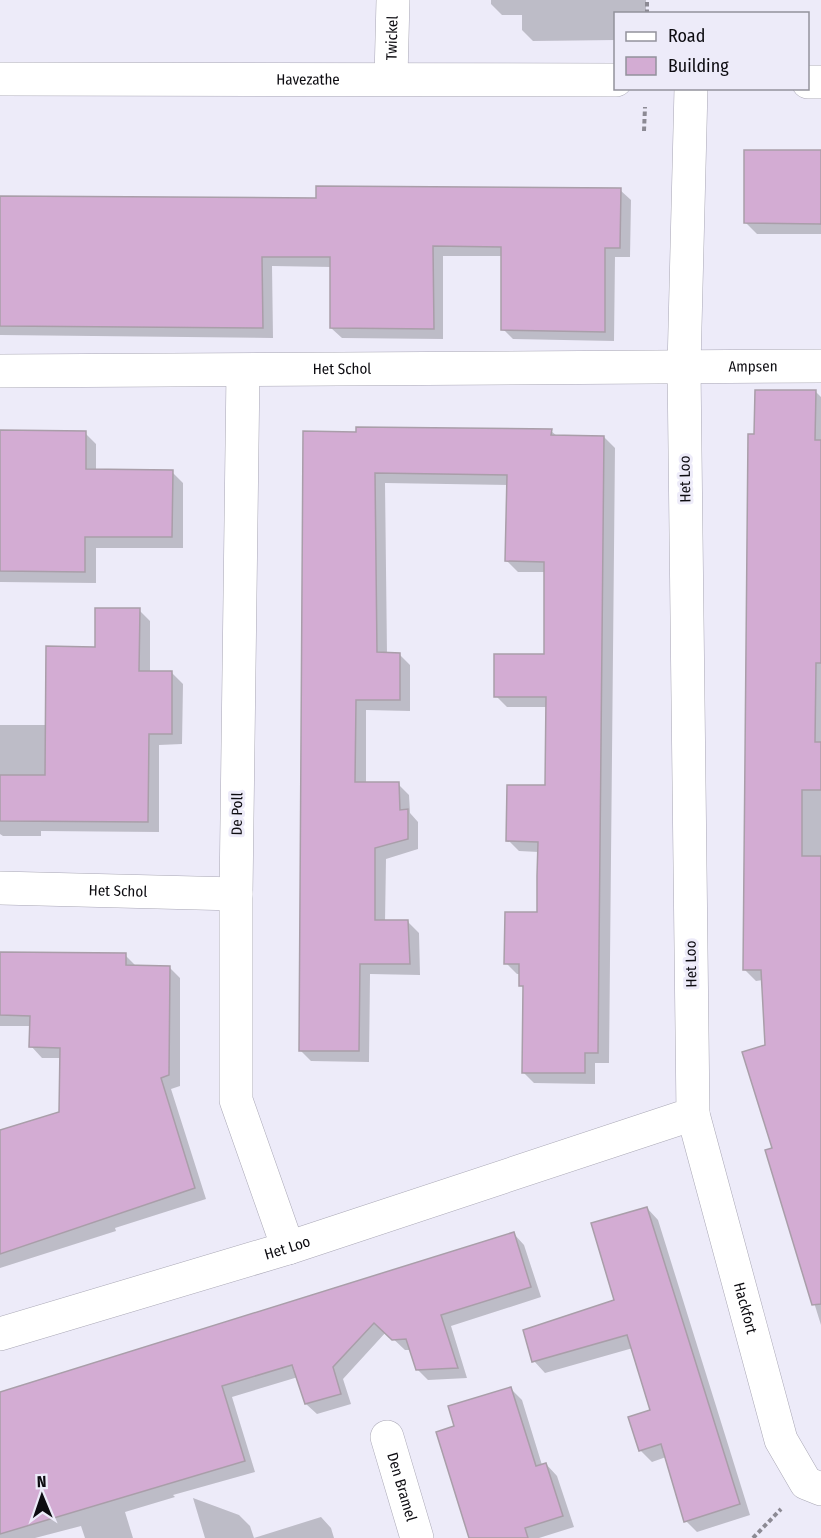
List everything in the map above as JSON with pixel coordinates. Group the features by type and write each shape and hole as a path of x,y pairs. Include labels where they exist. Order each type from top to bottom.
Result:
{"street":[{"name":"Twickel","path":"392,77 393,0"},
{"name":"Havezathe","path":"0,79 392,77 614,80"},
{"name":"Het Loo","path":"0,1334 288,1248 693,1114 684,367 691,90"},
{"name":"Ampsen","path":"684,367 821,366"},
{"name":"Het Schol","path":"0,371 684,367"},
{"name":"De Poll","path":"243,371 236,894 236,1100 288,1248"},
{"name":"Het Schol","path":"0,888 236,894"},
{"name":"Hackfort","path":"693,1114 781,1440 806,1483 821,1489"},
{"name":"Den Bramel","path":"387,1437 417,1538"}],"path":[{"path":"644,131 646,99"}],"building":[{"path":"744,150 821,150 821,224 744,223"},
{"path":"316,186 621,188 620,248 605,248 605,332 501,330 501,247 433,246 434,329 330,328 330,257 262,257 263,328 0,326 0,196 316,198"},
{"path":"755,390 816,390 815,440 821,440 821,663 816,663 815,742 821,742 821,790 802,790 802,856 821,856 821,1304 812,1305 765,1150 772,1148 742,1052 765,1045 761,970 743,970 748,434 754,434"},
{"path":"356,427 552,429 551,435 604,436 598,1053 585,1053 585,1073 522,1073 523,986 519,986 519,964 504,964 505,912 537,912 538,842 506,841 507,785 545,785 546,697 494,697 494,654 544,654 544,562 505,561 507,475 375,473 377,652 400,653 400,700 356,700 355,782 399,782 400,810 408,809 408,839 375,848 375,920 408,920 410,964 360,964 359,1051 299,1051 303,431 356,432"},
{"path":"0,430 86,431 86,469 173,470 172,537 85,537 85,572 0,571"},
{"path":"95,608 140,608 139,671 172,671 172,734 149,734 148,822 0,821 0,775 45,775 46,646 95,647"},
{"path":"0,952 126,953 126,965 170,966 169,1075 161,1078 195,1188 0,1254 0,1130 59,1112 60,1048 29,1047 30,1016 0,1015"},
{"path":"647,1207 740,1504 684,1522 661,1444 639,1451 628,1417 650,1410 627,1335 532,1362 523,1330 614,1300 591,1223"},
{"path":"514,1232 531,1287 441,1315 458,1368 416,1370 406,1339 392,1340 374,1323 333,1367 341,1394 305,1404 292,1365 222,1386 245,1461 0,1534 0,1392"},
{"path":"511,1387 536,1466 546,1463 563,1516 525,1528 528,1538 469,1538 436,1432 454,1426 448,1406"}]}
